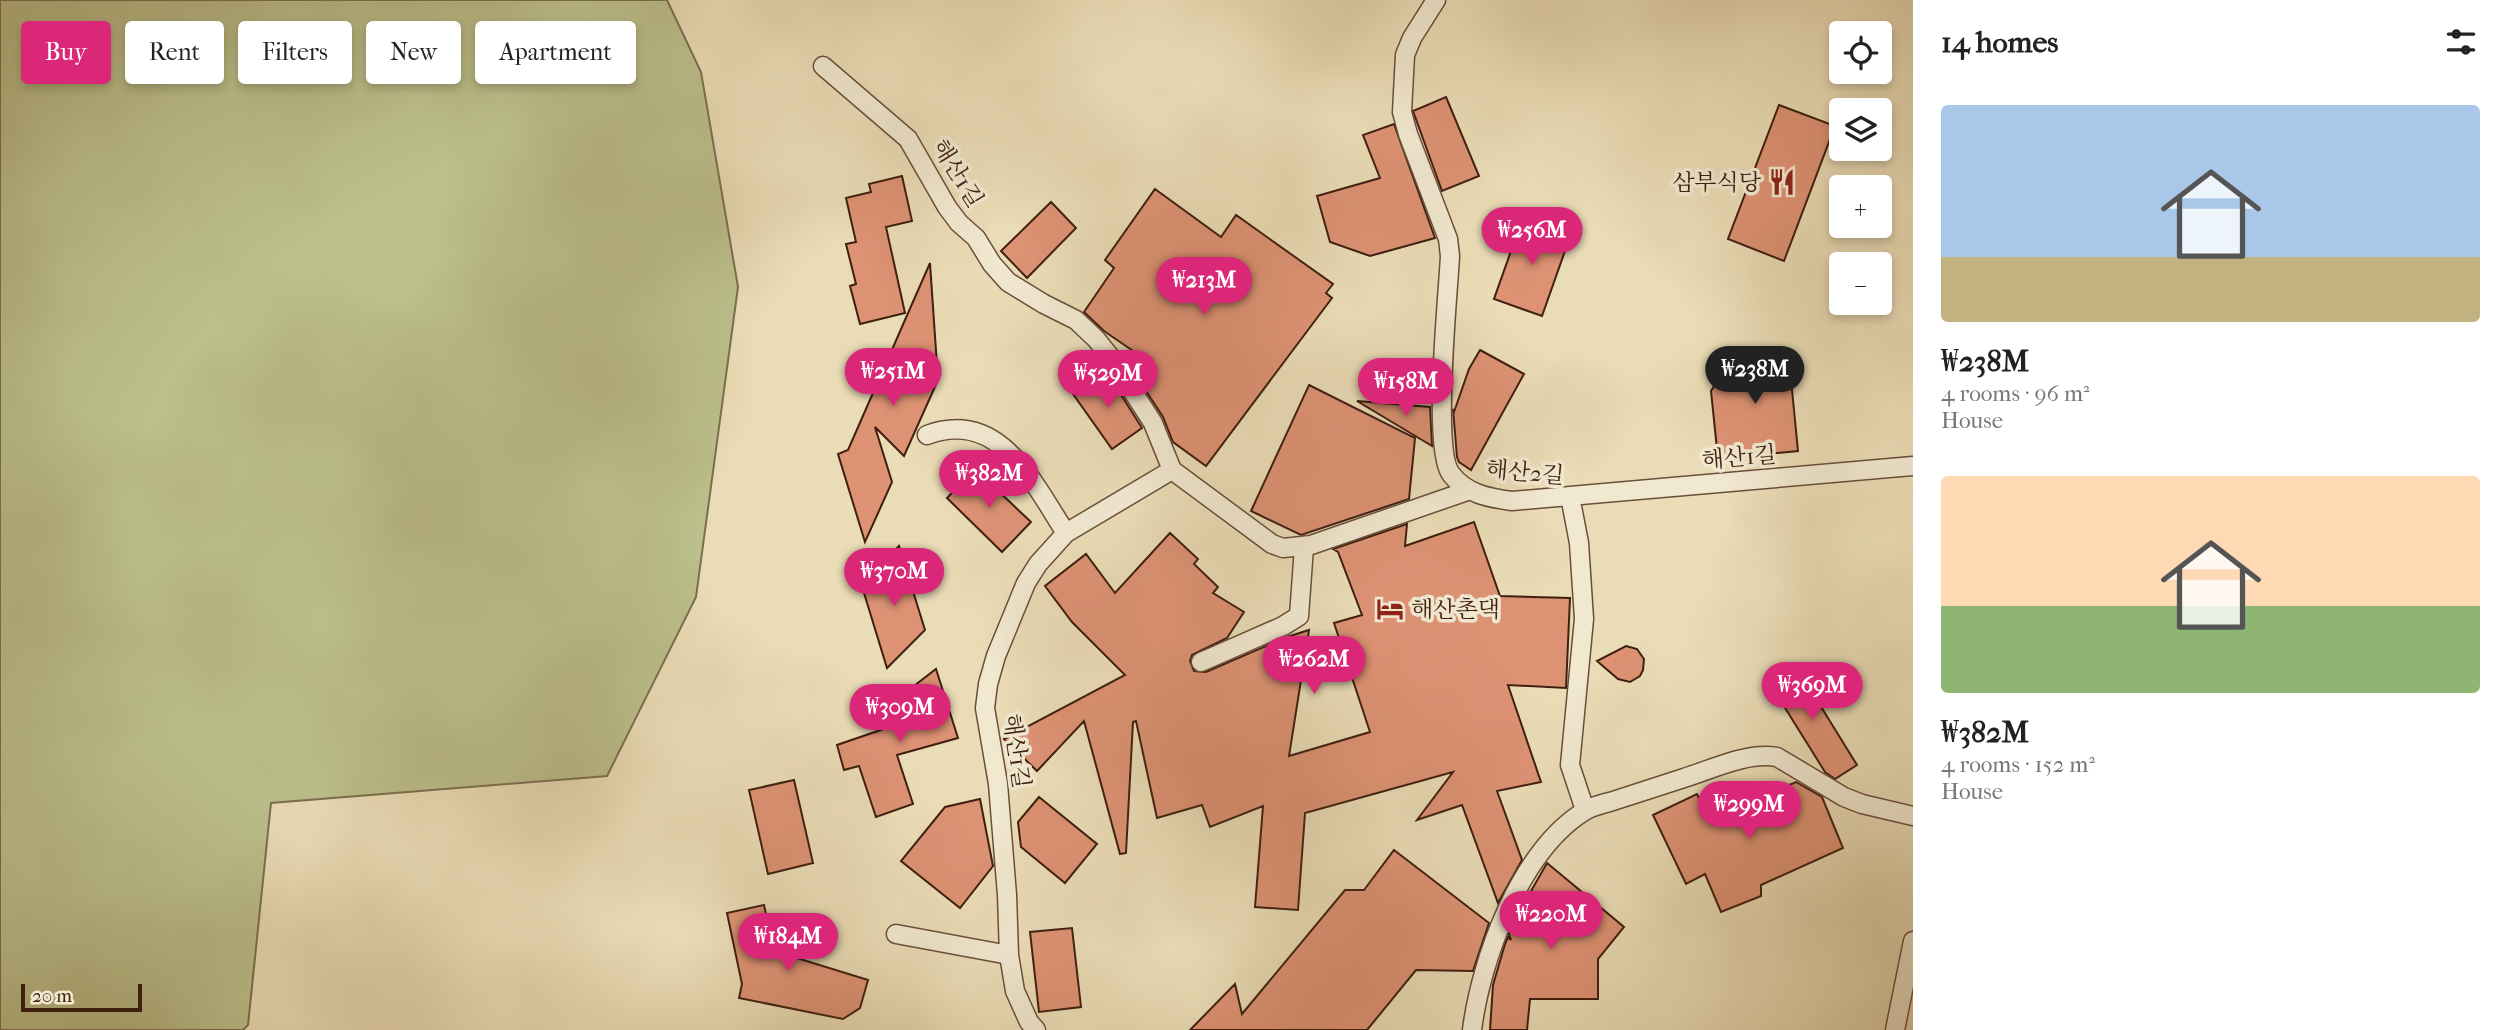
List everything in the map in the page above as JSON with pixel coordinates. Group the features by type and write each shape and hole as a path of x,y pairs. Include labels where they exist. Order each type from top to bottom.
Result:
{"lane":[{"name":"해산2길","path":"1436,0 1412,38 1405,55 1402,112 1448,239 1450,256 1441,418 1442,451 1452,476 1480,496 1512,500 1570,496 1579,543 1584,619 1570,765 1585,810"},
{"name":"해산1길","path":"823,66 908,139 947,207 959,223 976,238 992,264 1008,282 1076,320 1096,339 1153,423 1172,470 1066,533 1038,564 1026,583 1000,646 988,684 985,708 998,784 1009,956 1015,991 1029,1022 1036,1030"},
{"path":"927,435 944,429 967,430 992,438 1002,445 1023,467 1066,533"},
{"name":"해산1길","path":"1570,496 1913,466"},
{"path":"1172,470 1272,544 1283,548 1304,547 1470,489"},
{"path":"1201,662 1283,626 1299,616 1304,547"},
{"path":"1472,1030 1476,997 1488,956 1510,904 1536,858 1561,828 1585,810 1738,761 1765,755 1777,757 1844,797 1913,816"},
{"path":"896,934 1009,956"},
{"path":"1895,1030 1913,941"}],"green space":[{"path":"0,0 667,0 701,72 738,287 696,597 607,776 271,803 248,1025 243,1030 0,1030"}],"building":[{"path":"1446,97 1479,176 1442,191 1413,111"},
{"path":"1779,105 1829,124 1829,142 1784,261 1728,239"},
{"path":"1394,124 1435,238 1370,256 1330,242 1317,196 1380,178 1363,135"},
{"path":"902,176 912,221 886,227 905,313 860,324 850,286 856,284 846,244 856,242 846,198 871,192 869,184"},
{"path":"1155,189 1221,237 1236,215 1333,284 1326,293 1332,298 1206,466 1173,442 1163,417 1124,357 1133,351 1104,331 1084,312 1114,268 1105,260"},
{"path":"1051,202 1076,228 1027,278 1001,251"},
{"path":"1523,217 1571,234 1542,316 1494,299"},
{"path":"930,263 938,380 904,456 875,427 892,482 865,542 838,454 848,450"},
{"path":"1788,349 1798,451 1718,459 1711,391 1734,355"},
{"path":"1480,350 1524,374 1471,470 1459,462 1457,457 1453,409 1454,412 1469,369"},
{"path":"1106,371 1142,428 1112,449 1073,394"},
{"path":"1309,385 1415,438 1409,499 1301,535 1251,511"},
{"path":"1357,401 1430,407 1432,446"},
{"path":"975,469 1031,522 1002,552 947,498"},
{"path":"1474,522 1500,596 1570,598 1566,688 1508,685 1541,782 1497,791 1522,860 1498,903 1462,805 1417,820 1453,772 1305,813 1298,910 1255,907 1263,806 1210,827 1202,805 1157,818 1136,721 1133,722 1126,853 1120,854 1084,721 1037,771 1004,739 1125,675 1072,622 1045,586 1086,554 1115,593 1170,533 1198,559 1194,564 1218,587 1213,593 1244,612 1227,638 1192,655 1190,661 1194,671 1206,672 1309,630 1289,756 1370,732 1334,623 1362,615 1338,552 1333,549 1407,524 1405,546"},
{"path":"899,546 925,630 887,668 864,593 879,588 874,572"},
{"path":"1626,646 1637,649 1644,659 1640,676 1630,682 1618,679 1597,661"},
{"path":"1794,663 1857,765 1835,779 1825,772 1767,679"},
{"path":"936,669 958,738 897,755 913,804 876,817 859,766 844,770 837,745 904,722 897,699"},
{"path":"794,780 813,863 768,874 749,790"},
{"path":"1796,782 1822,797 1843,848 1761,885 1761,896 1721,912 1705,874 1686,884 1653,815 1697,794 1709,819"},
{"path":"1039,797 1097,844 1065,883 1021,847 1018,822"},
{"path":"980,799 993,866 960,908 901,861 945,807"},
{"path":"1394,850 1489,923 1473,971 1416,970 1367,1030 1190,1030 1235,984 1242,1014 1345,890 1364,890"},
{"path":"1547,863 1624,927 1598,959 1598,999 1530,999 1527,1030 1490,1030 1493,985 1505,944 1508,937 1511,940 1509,934 1518,914"},
{"path":"764,905 774,951 868,980 860,1008 843,1019 739,998 742,984 727,913"},
{"path":"1072,928 1081,1007 1039,1012 1030,932"}],"place":[{"name":"삼부식당","path":"1782,182"},
{"name":"해산촌댁","path":"1390,609"}]}
